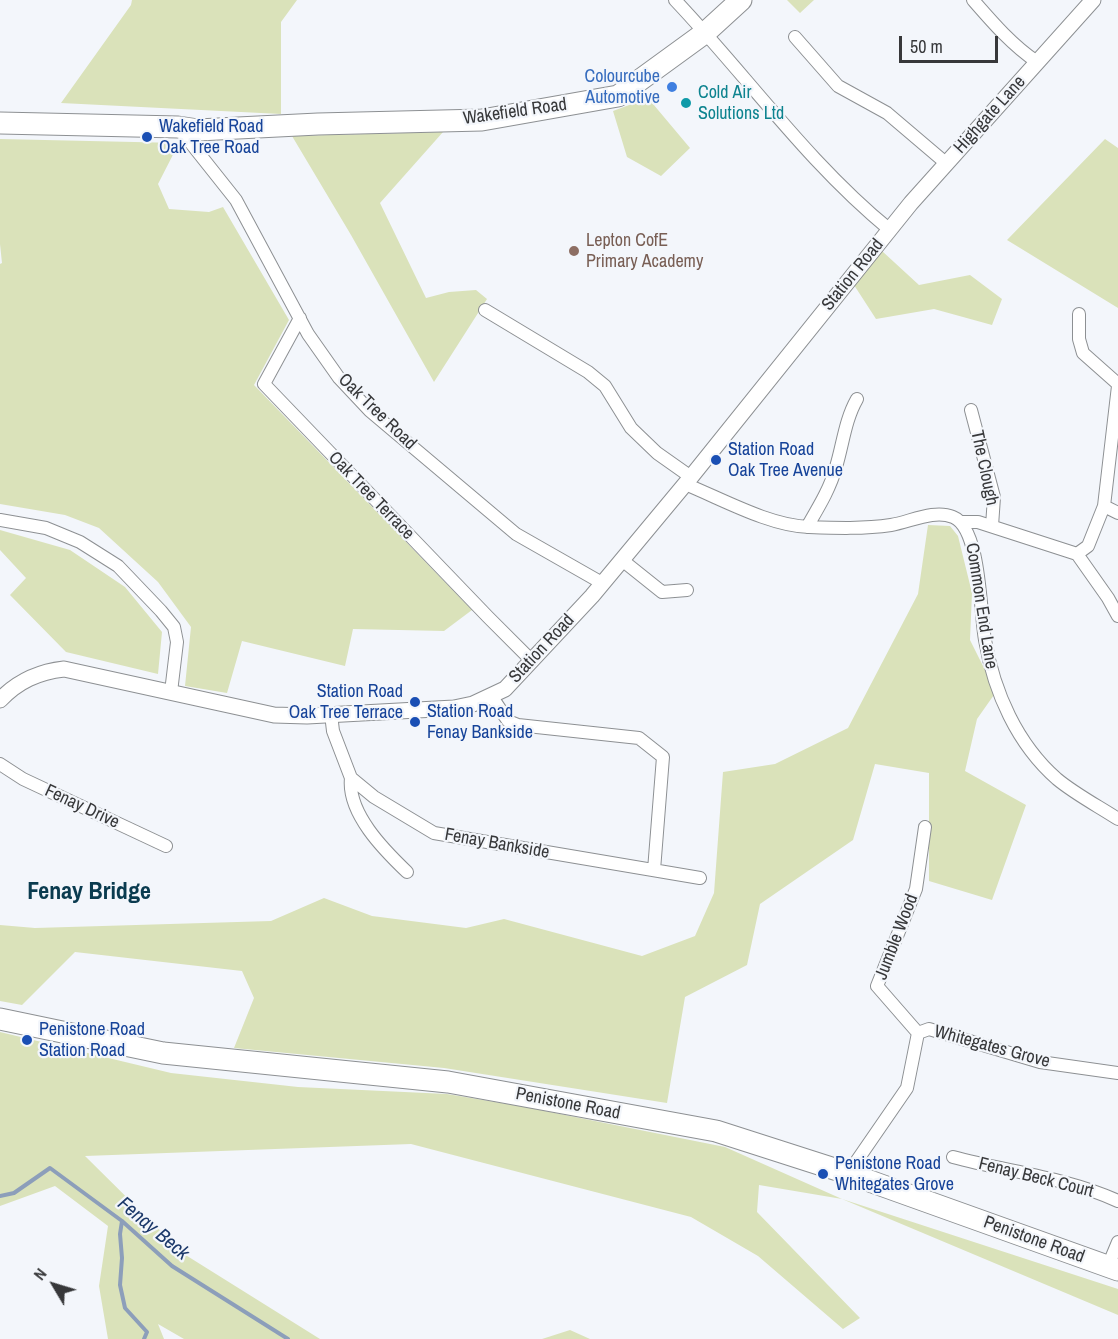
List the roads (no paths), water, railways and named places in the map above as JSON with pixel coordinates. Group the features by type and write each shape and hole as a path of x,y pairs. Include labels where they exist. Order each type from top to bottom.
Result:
{"highway":[{"name":"Wakefield Road","path":"0,123 176,124 198,130 482,120 618,96 714,26 740,0"},
{"name":"Penistone Road","path":"0,1019 163,1053 448,1082 716,1131 850,1174 1113,1268"}],"street":[{"path":"675,0 714,26 829,175 890,230"},
{"path":"973,0 1007,37 1037,62"},
{"name":"Highgate Lane","path":"911,203 1093,0"},
{"path":"795,38 838,86 887,113 947,164"},
{"name":"Oak Tree Road","path":"176,124 236,200 308,334 339,378 370,411 516,534 602,583"},
{"name":"Station Road","path":"0,700 16,685 31,676 45,671 64,669 274,715 454,708 473,705 492,697 505,689 532,661 622,560 911,203"},
{"name":"Common End Lane","path":"485,310 588,372 605,386 631,428 688,480 781,524 861,528 893,525 925,516 952,516 962,522 969,533 975,561 981,596 984,639 995,684 1014,724 1025,744 1059,780 1118,819"},
{"path":"1077,554 1088,546 1104,506 1118,385 1083,353 1079,339 1079,314"},
{"name":"Oak Tree Terrace","path":"300,318 264,384 532,661"},
{"path":"807,527 836,470 850,412 857,399"},
{"name":"The Clough","path":"971,410 994,497 992,526"},
{"path":"1104,506 1118,513"},
{"path":"0,520 46,528 80,542 118,566 174,627 177,642 171,692"},
{"path":"962,522 978,522 1077,554 1118,616"},
{"path":"622,560 662,592 687,590"},
{"path":"492,697 508,722 639,738 663,757 654,870"},
{"name":"Fenay Bankside","path":"331,714 333,731 351,778 374,797 434,833 700,878"},
{"name":"Fenay Drive","path":"0,764 23,779 166,846"},
{"path":"351,778 350,786 355,807 387,853 407,872"},
{"name":"Jumble Wood","path":"918,1033 877,986 916,889 925,827"},
{"name":"Whitegates Grove","path":"850,1174 907,1088 918,1033 929,1029 1040,1062 1118,1073"},
{"name":"Fenay Beck Court","path":"953,1157 1053,1178 1094,1190 1118,1201"},
{"path":"1113,1268 1118,1242"}],"waterway":[{"name":"Fenay Beck","path":"0,1196 14,1193 50,1168 122,1221 172,1266 288,1339"},
{"path":"122,1221 120,1285 125,1308 147,1332 144,1339"}],"place":[{"name":"Colourcube Automotive","path":"672,87"},
{"name":"Cold Air Solutions Ltd","path":"686,103"},
{"name":"Wakefield Road Oak Tree Road","path":"147,137"},
{"name":"Lepton CofE Primary Academy","path":"574,251"},
{"name":"Station Road Oak Tree Avenue","path":"716,460"},
{"name":"Station Road Oak Tree Terrace","path":"415,702"},
{"name":"Station Road Fenay Bankside","path":"415,722"},
{"name":"Penistone Road Station Road","path":"27,1040"},
{"name":"Penistone Road Whitegates Grove","path":"823,1174"}],"district":[{"name":"Fenay Bridge","path":"89,893"}]}
